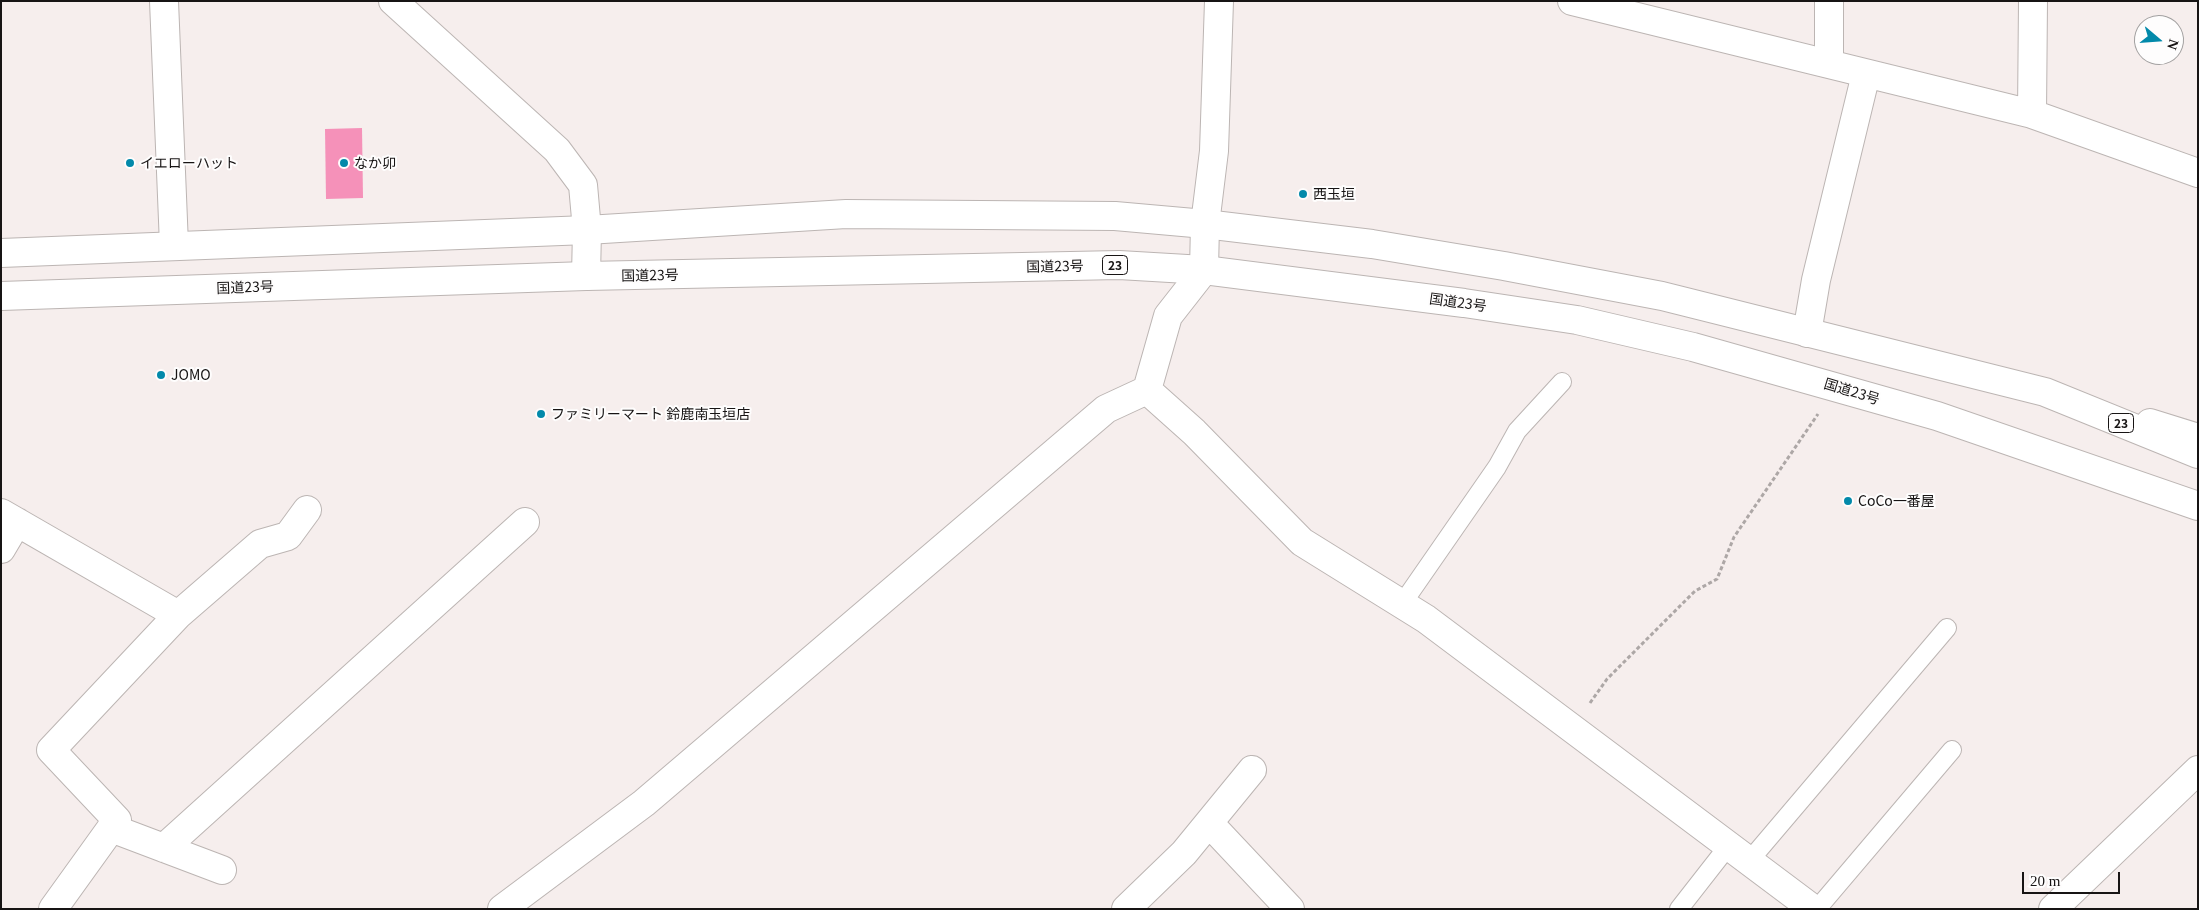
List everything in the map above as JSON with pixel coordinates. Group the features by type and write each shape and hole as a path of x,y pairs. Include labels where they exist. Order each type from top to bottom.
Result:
{"main road":[{"path":"164,1 174,245"},
{"path":"393,1 558,150 583,185 587,230 586,276"},
{"path":"502,909 644,803 1106,409 1147,390 1168,316 1204,270 1205,224 1214,151 1218,1"},
{"path":"1572,1 1625,8 1866,74 2032,114 2198,173"},
{"path":"1829,1 1829,64"},
{"path":"2032,114 2033,1"},
{"path":"1807,333 1816,280 1866,74"},
{"name":"23","path":"1,253 587,230 846,214 1115,216 1205,224 1372,244 1504,266 1662,296 2045,392 2198,454"},
{"name":"国道23号","path":"1,296 586,276 1119,265 1204,270 1502,308 1577,320 1693,347 1936,416 2198,506"},
{"path":"1147,390 1194,432 1302,542 1426,619 1815,909"},
{"path":"2045,392 2198,438"},
{"path":"53,909 117,820 52,750 178,615 260,544 288,536 307,510"},
{"path":"1,549 9,518 178,615"},
{"path":"164,848 525,522"},
{"path":"1126,909 1184,853 1210,824 1252,770"},
{"path":"2053,909 2198,770"},
{"path":"1210,824 1290,909"},
{"path":"111,828 222,870"}],"lane":[{"path":"1402,604 1498,467 1517,431 1562,382"},
{"path":"1679,909 1739,853 1947,628"},
{"path":"1815,909 1952,750"}],"path":[{"path":"1573,728 1608,679 1637,649 1695,591 1717,580 1734,537 1820,411"}],"building":[{"name":"なか卯","path":"362,128 363,198 326,199 325,129"}],"place":[{"name":"イエローハット","path":"130,163"},
{"name":"なか卯","path":"344,163"},
{"name":"西玉垣","path":"1303,194"},
{"name":"JOMO","path":"161,375"},
{"name":"ファミリーマート 鈴鹿南玉垣店","path":"541,414"},
{"name":"CoCo一番屋","path":"1848,501"}]}
